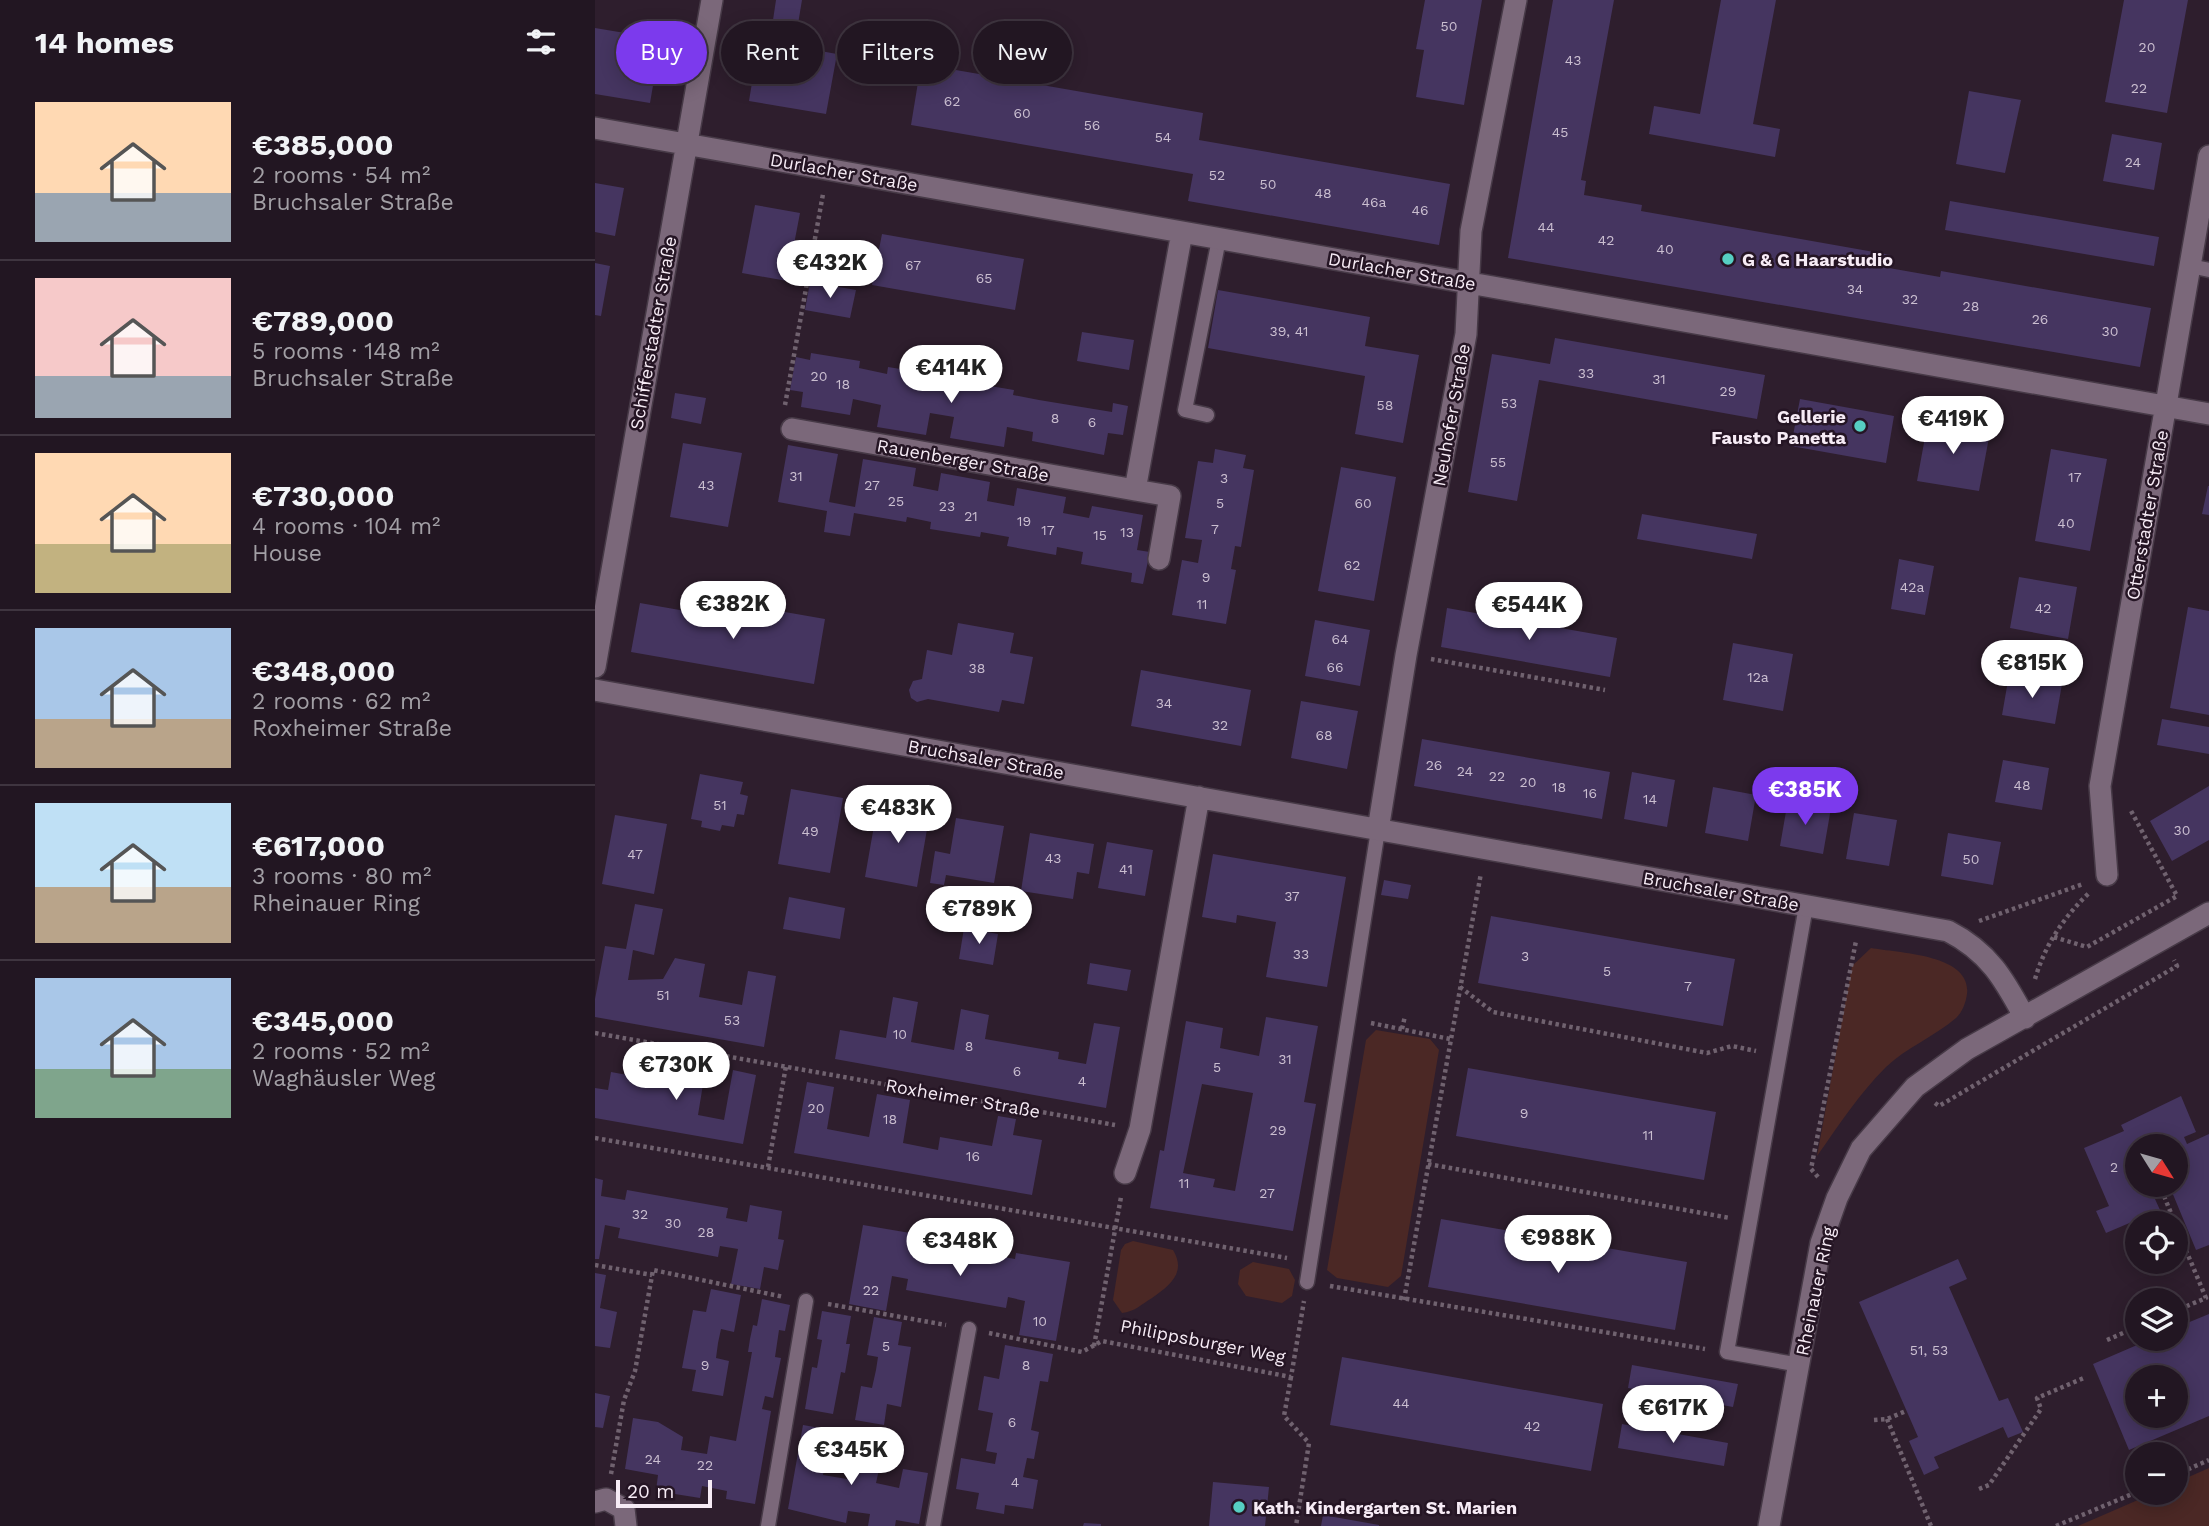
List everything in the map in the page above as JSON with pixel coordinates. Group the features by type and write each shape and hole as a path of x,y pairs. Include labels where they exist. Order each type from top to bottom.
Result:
{"street":[{"name":"Schifferstadter Straße","path":"595,667 712,0"},
{"name":"Neuhofer Straße","path":"1378,830 1406,655 1466,334 1471,231 1515,0"},
{"name":"Durlacher Straße","path":"595,128 2209,414"},
{"name":"Otterstadter Straße","path":"2107,875 2099,786 2166,406 2199,268 2209,156"},
{"path":"1135,490 1182,232"},
{"name":"Rauenberger Straße","path":"792,429 1170,496 1159,559"},
{"name":"Bruchsaler Straße","path":"595,690 1948,931 1973,944 2001,975 2025,1018"},
{"path":"1125,1172 1140,1129 1199,797"},
{"name":"Rheinauer Ring","path":"1769,1526 1821,1243 1837,1198 1861,1149 1915,1087 1967,1049 2209,913"},
{"path":"601,1501 624,1509 626,1526"}],"lane":[{"path":"1207,415 1185,410 1219,239"},
{"path":"1307,1282 1378,830"},
{"path":"1800,1365 1727,1352 1806,906"},
{"path":"768,1526 806,1301"},
{"path":"933,1526 969,1329"}],"path":[{"path":"792,429 783,414 828,169"},
{"path":"1406,655 1605,690"},
{"path":"2054,937 2088,947 2177,897 2125,799 2099,786"},
{"path":"1404,1300 1485,849"},
{"path":"1948,931 2107,875"},
{"path":"2025,1018 2042,956 2068,914 2107,875"},
{"path":"1837,1198 1811,1169 1861,916"},
{"path":"1460,987 1493,1012 1707,1054 1732,1046 1780,1055"},
{"path":"1402,1029 1405,1016"},
{"path":"1349,1019 1450,1039"},
{"path":"595,1033 786,1066 768,1167"},
{"name":"Roxheimer Straße","path":"786,1066 1140,1129"},
{"path":"595,1138 1310,1262"},
{"path":"1428,1164 1750,1222"},
{"path":"1094,1346 1115,1229"},
{"path":"2188,1255 2206,1298 2188,1306"},
{"name":"Philippsburger Weg","path":"595,1265 652,1275 653,1270 1082,1352 1102,1341 1291,1377 1307,1282"},
{"path":"601,1501 624,1400 635,1371 652,1275"},
{"path":"1307,1282 1727,1352"},
{"path":"2107,1340 2125,1332"},
{"path":"1291,1377 1284,1416 1309,1443 1296,1526"},
{"path":"1979,1489 1989,1485 2041,1409 2038,1398 2086,1377"},
{"path":"1874,1420 1887,1419 1906,1411"},
{"path":"1887,1419 1931,1526"},
{"path":"2188,1469 2209,1460"},
{"path":"2056,1526 2125,1497"}],"shaded area":[{"path":"1871,948 1915,954 1946,963 1958,971 1965,981 1966,1000 1956,1018 1903,1054 1876,1077 1817,1156 1852,966"},
{"path":"1376,1030 1430,1039 1439,1050 1401,1276 1388,1287 1337,1278 1327,1270 1366,1040"},
{"path":"1133,1241 1173,1250 1178,1266 1170,1284 1138,1307 1122,1313 1113,1300 1121,1250 1125,1244"},
{"path":"1253,1262 1289,1269 1295,1280 1292,1296 1282,1303 1246,1296 1238,1284 1240,1270"},
{"path":"2209,1468 2209,1526 2078,1526 2126,1505 2188,1505 2188,1477"}],"building":[{"path":"776,0 802,0 798,21 773,20"},
{"path":"1425,0 1482,0 1464,105 1416,97 1424,50 1416,49"},
{"path":"1553,0 1614,0 1581,180 1586,181 1584,195 1642,205 1641,211 1891,255 1889,268 1940,277 1941,271 2151,308 2140,367 1508,258"},
{"path":"1721,0 1776,0 1753,124 1780,129 1775,157 1649,134 1654,106 1700,114"},
{"path":"2124,0 2188,0 2167,113 2105,102"},
{"path":"595,28 616,32 616,84 653,84 650,103 595,94"},
{"path":"823,51 837,54 826,114 749,101 752,84 823,84"},
{"path":"959,71 973,73 973,84 1036,84 1203,113 1199,140 1450,184 1439,245 1188,201 1193,174 911,125 918,84 959,84"},
{"path":"1969,91 2021,100 2005,173 1956,164"},
{"path":"2112,134 2162,143 2154,190 2103,181"},
{"path":"595,183 624,188 615,236 595,232"},
{"path":"1950,201 2159,237 2154,266 1945,230"},
{"path":"755,205 800,213 787,281 742,273"},
{"path":"882,234 1024,259 1015,310 872,285"},
{"path":"595,263 610,266 601,316 595,315"},
{"path":"810,282 856,290 850,318 805,310"},
{"path":"1218,290 1370,317 1365,346 1419,355 1403,443 1355,434 1365,376 1208,348"},
{"path":"1082,332 1134,340 1129,370 1077,361"},
{"path":"1555,338 1765,375 1757,419 1539,380 1517,501 1468,492 1492,354 1550,364"},
{"path":"811,353 860,361 859,368 887,374 888,367 937,375 935,381 959,385 960,381 1014,390 1013,395 1039,400 1112,412 1113,403 1128,406 1123,435 1108,433 1104,455 1032,441 1033,432 1007,427 1004,447 950,438 954,417 930,413 926,435 877,427 881,405 853,399 850,415 801,407 803,392 790,390 796,357 810,360"},
{"path":"675,393 706,398 701,424 671,418"},
{"path":"1800,399 1894,416 1886,463 1791,446"},
{"path":"1928,421 1990,432 1979,491 1917,481"},
{"path":"683,443 742,453 728,527 670,517"},
{"path":"788,445 838,454 829,502 855,507 863,459 916,468 913,486 938,491 941,473 990,482 987,501 1014,506 1017,488 1066,497 1063,513 1089,518 1092,506 1143,515 1137,550 1150,552 1143,584 1131,582 1132,573 1081,564 1083,552 1057,547 1056,555 1007,546 1009,537 981,532 980,537 930,529 931,522 907,517 906,522 854,513 850,536 824,532 827,511 778,502"},
{"path":"1215,449 1246,455 1243,468 1254,470 1241,547 1235,546 1231,569 1236,570 1226,624 1172,615 1182,560 1198,563 1202,540 1185,538 1198,461 1213,463"},
{"path":"2051,449 2107,459 2090,551 2035,541"},
{"path":"1341,467 1396,477 1374,601 1318,591"},
{"path":"2209,486 2209,515 2202,514"},
{"path":"1642,514 1757,534 1752,559 1637,539"},
{"path":"1899,559 1934,566 1925,615 1891,609"},
{"path":"2019,577 2077,587 2068,639 2010,628"},
{"path":"640,603 759,624 762,608 825,619 814,684 631,652"},
{"path":"2188,607 2209,611 2209,715 2170,708"},
{"path":"1447,608 1617,638 1610,677 1441,647"},
{"path":"1315,620 1370,630 1360,686 1305,676"},
{"path":"958,623 1014,633 1010,653 1033,657 1024,704 1002,700 999,712 928,699 917,702 911,698 909,690 913,681 922,679 927,650 952,655"},
{"path":"1733,643 1793,654 1783,711 1723,700"},
{"path":"1141,670 1251,690 1241,746 1131,726"},
{"path":"2009,675 2062,684 2055,724 2002,715"},
{"path":"1301,701 1358,711 1347,769 1291,758"},
{"path":"2162,719 2209,727 2209,754 2157,745"},
{"path":"1422,739 1610,772 1602,819 1414,786"},
{"path":"2003,760 2049,768 2042,810 1995,802"},
{"path":"1632,772 1675,780 1667,827 1624,819"},
{"path":"700,774 743,782 740,794 748,796 744,815 737,814 734,827 722,825 720,831 701,827 702,821 691,819"},
{"path":"2209,786 2209,840 2172,861 2150,821"},
{"path":"1713,787 1756,795 1748,841 1705,833"},
{"path":"791,789 843,798 830,873 778,864"},
{"path":"1788,800 1831,808 1823,854 1780,846"},
{"path":"878,803 930,812 917,887 865,877"},
{"path":"1854,813 1897,820 1889,866 1846,859"},
{"path":"615,815 667,824 654,894 602,884"},
{"path":"956,818 1004,826 994,883 946,875 944,885 930,883 935,851 950,854"},
{"path":"1030,833 1094,844 1089,874 1077,872 1073,899 1021,891"},
{"path":"1948,833 2001,842 1993,885 1941,876"},
{"path":"1107,842 1153,850 1145,896 1098,888"},
{"path":"1213,854 1346,877 1327,987 1266,977 1276,922 1237,915 1236,923 1202,917"},
{"path":"1384,880 1411,885 1408,899 1381,895"},
{"path":"789,897 845,908 840,939 783,929"},
{"path":"635,904 663,909 654,955 633,950 628,980 663,979 675,958 705,964 699,997 742,1005 748,971 776,976 764,1047 595,1017 595,999 605,946 626,949"},
{"path":"1491,916 1735,959 1723,1026 1478,983"},
{"path":"964,928 998,934 993,965 959,959"},
{"path":"1090,963 1131,970 1127,991 1087,984"},
{"path":"893,997 918,1002 911,1042 954,1050 961,1009 989,1015 985,1039 1059,1052 1058,1059 1086,1064 1094,1023 1120,1027 1106,1108 835,1059 840,1030 886,1038"},
{"path":"1266,1017 1318,1026 1304,1102 1316,1104 1293,1231 1150,1208 1160,1150 1164,1151 1186,1021 1223,1028 1220,1048 1259,1056","holes":["1202,1084 1253,1093 1235,1191 1213,1187 1215,1179 1183,1173"]},
{"path":"659,1058 706,1066 698,1115 724,1120 733,1070 756,1075 743,1144 595,1118 595,1088 608,1090 611,1072 655,1080"},
{"path":"1468,1068 1716,1112 1704,1180 1456,1136"},
{"path":"807,1082 834,1087 827,1129 869,1137 877,1094 910,1100 903,1143 938,1150 940,1137 992,1146 998,1116 1016,1119 1013,1135 1042,1140 1032,1195 794,1153"},
{"path":"2181,1096 2196,1132 2188,1135 2125,1134 2125,1197 2160,1197 2155,1199 2160,1210 2125,1211 2125,1225 2106,1233 2096,1211 2109,1206 2084,1148 2124,1131 2121,1125"},
{"path":"2209,1134 2209,1245 2196,1250 2188,1231 2188,1211 2180,1211 2174,1197 2188,1197 2188,1144"},
{"path":"595,1178 603,1180 601,1196 625,1200 627,1190 728,1208 726,1218 747,1222 750,1205 782,1211 778,1239 784,1240 778,1270 764,1267 760,1289 731,1284 738,1249 720,1246 718,1257 618,1238 620,1228 605,1225 599,1259 595,1259"},
{"path":"1441,1219 1687,1262 1675,1330 1428,1287"},
{"path":"863,1225 916,1234 914,1241 1015,1259 1016,1253 1070,1262 1056,1341 1019,1335 1025,1301 1008,1297 1006,1308 906,1290 908,1279 892,1276 886,1311 849,1304"},
{"path":"1958,1259 1967,1279 1949,1287 1999,1401 2008,1398 2023,1432 2008,1438 2003,1427 1934,1457 1939,1468 1924,1475 1909,1441 1918,1437 1859,1302"},
{"path":"595,1273 606,1275 600,1308 617,1312 610,1348 595,1346"},
{"path":"711,1289 741,1295 734,1332 721,1329 718,1343 716,1358 729,1361 723,1396 692,1391 696,1370 682,1368 693,1310 706,1312"},
{"path":"762,1299 790,1305 785,1331 779,1330 775,1357 781,1358 773,1398 765,1396 762,1409 771,1411 755,1504 726,1499 727,1491 702,1486 700,1498 656,1491 658,1475 625,1469 633,1418 658,1422 683,1437 681,1450 707,1454 710,1436 736,1441 752,1352 748,1352 750,1339 753,1325 757,1326"},
{"path":"822,1311 851,1316 845,1373 841,1372 833,1414 805,1409 812,1367 817,1368 822,1340 817,1339"},
{"path":"2209,1314 2209,1416 2188,1425 2188,1365 2125,1365 2125,1428 2181,1428 2148,1442 2126,1442 2093,1364 2125,1350 2188,1351 2188,1323"},
{"path":"874,1317 902,1322 898,1345 911,1347 901,1407 887,1404 884,1425 855,1420 861,1386 872,1388 876,1370 878,1357 867,1355"},
{"path":"1005,1345 1053,1354 1048,1382 1040,1381 1031,1430 1039,1432 1034,1459 1027,1458 1023,1477 1038,1480 1033,1509 1005,1505 1004,1514 976,1509 979,1493 956,1489 961,1458 995,1464 997,1453 986,1451 993,1413 978,1410 984,1376 999,1379"},
{"path":"1342,1357 1603,1404 1591,1471 1330,1425"},
{"path":"1632,1365 1738,1384 1733,1407 1628,1388"},
{"path":"595,1393 610,1396 603,1428 595,1427"},
{"path":"1622,1424 1728,1443 1724,1466 1618,1448"},
{"path":"803,1425 831,1430 823,1475 847,1479 850,1459 880,1465 876,1483 899,1488 903,1469 928,1473 919,1524 896,1520 895,1526 868,1526 870,1514 848,1511 846,1523 788,1509"},
{"name":"Kath. Kindergarten St. Marien","path":"1213,1482 1269,1487 1265,1526 1209,1526"},
{"path":"1323,1515 1379,1525 1379,1526 1321,1526"},
{"path":"1084,1523 1101,1524 1101,1526 1083,1526"}],"place":[{"name":"G & G Haarstudio","path":"1728,259"},
{"name":"Gellerie Fausto Panetta","path":"1860,426"},
{"name":"Kath. Kindergarten St. Marien","path":"1239,1507"}]}
